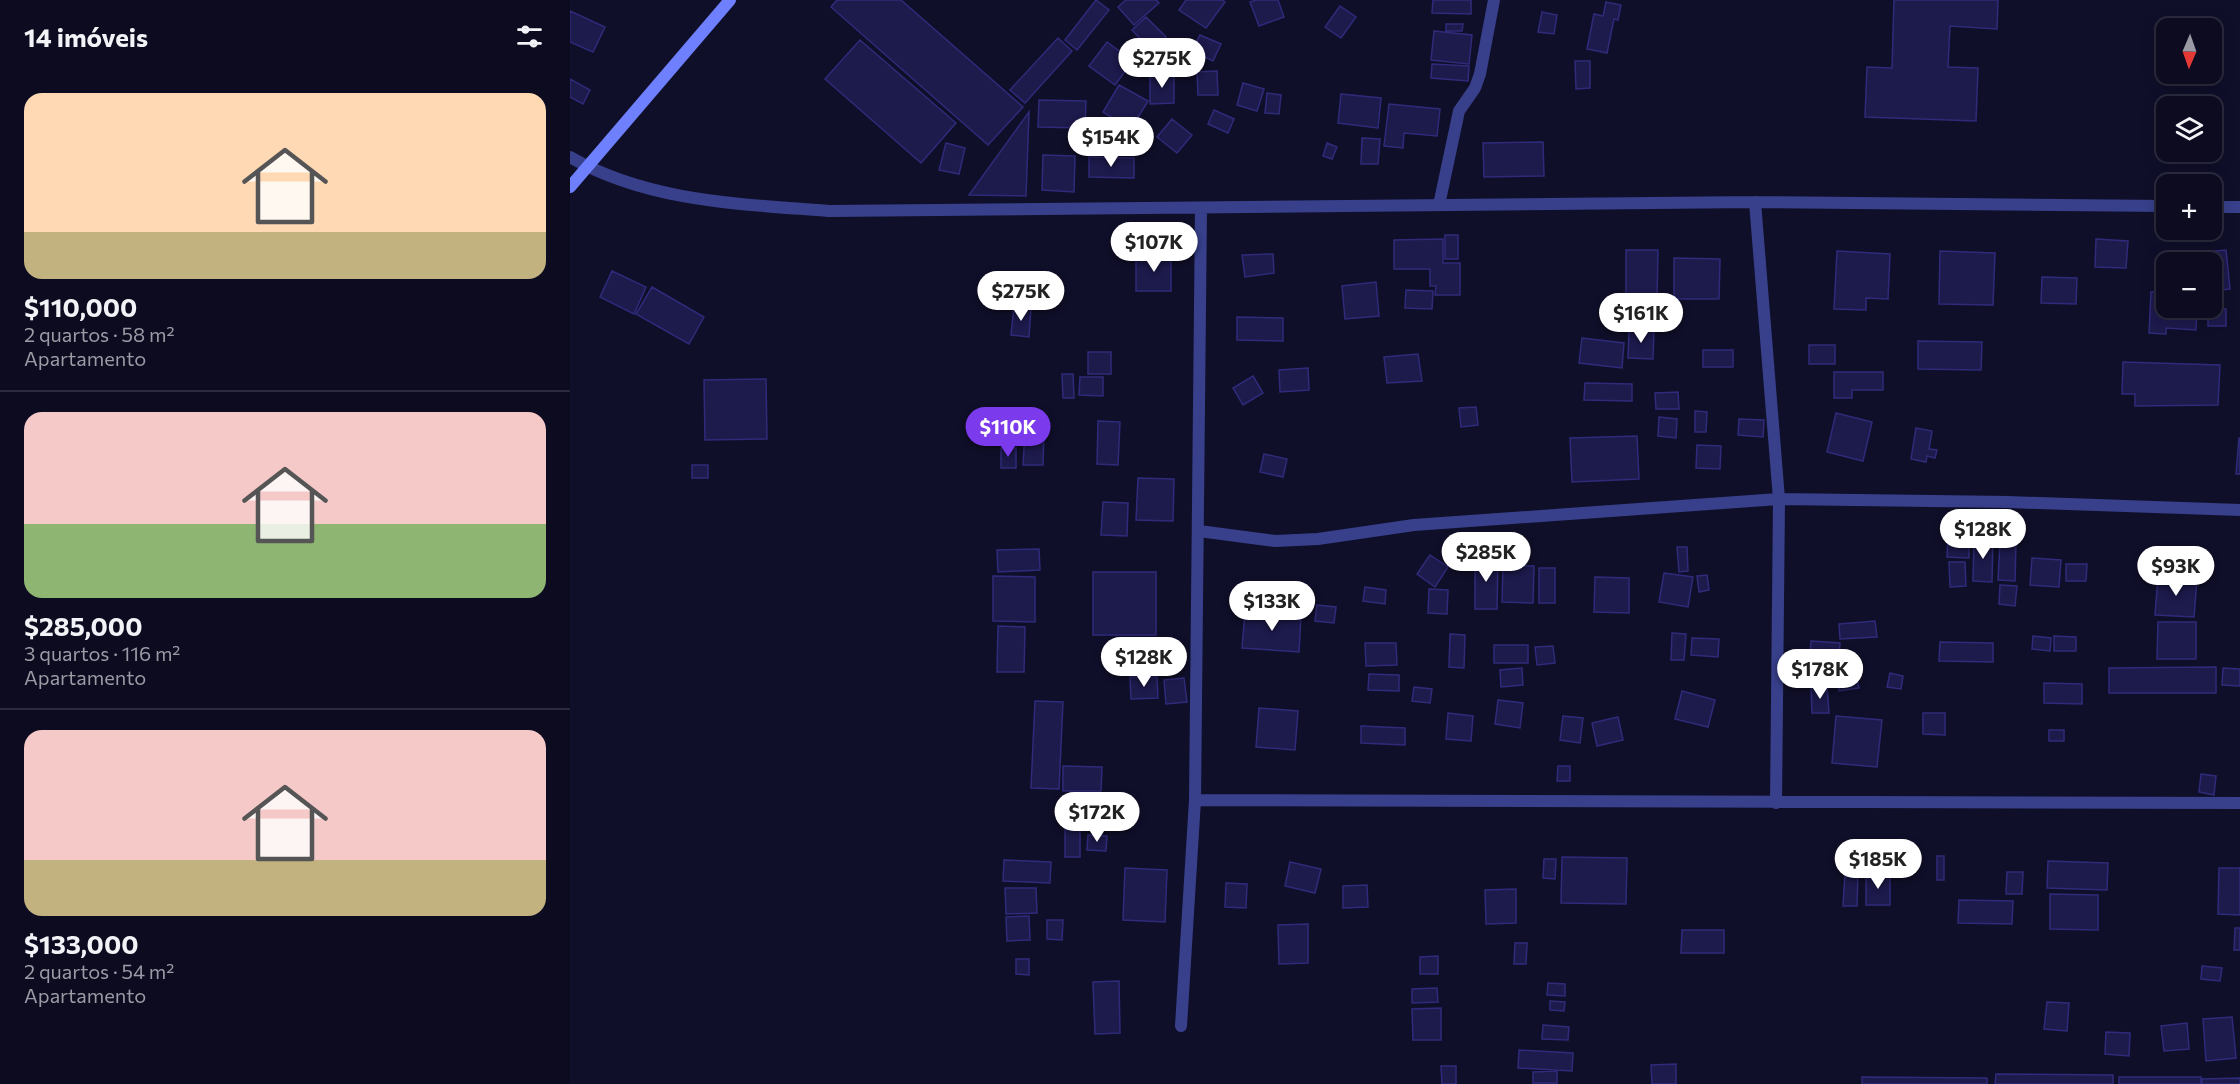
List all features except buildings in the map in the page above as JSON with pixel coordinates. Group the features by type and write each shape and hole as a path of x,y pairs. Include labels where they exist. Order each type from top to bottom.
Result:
{"street":[{"path":"570,187 730,0"},
{"path":"1439,205 1459,111 1475,88 1480,74 1494,0"},
{"path":"570,157 588,167 647,189 715,202 829,212 1755,202 2156,206"},
{"path":"1755,202 1779,500 1776,803"},
{"path":"2222,207 2240,207"},
{"path":"1180,1026 1195,800 1201,208"},
{"path":"1199,531 1275,541 1318,539 1414,525 1779,500 2008,502 2240,510"},
{"path":"1195,800 2240,803"}]}
